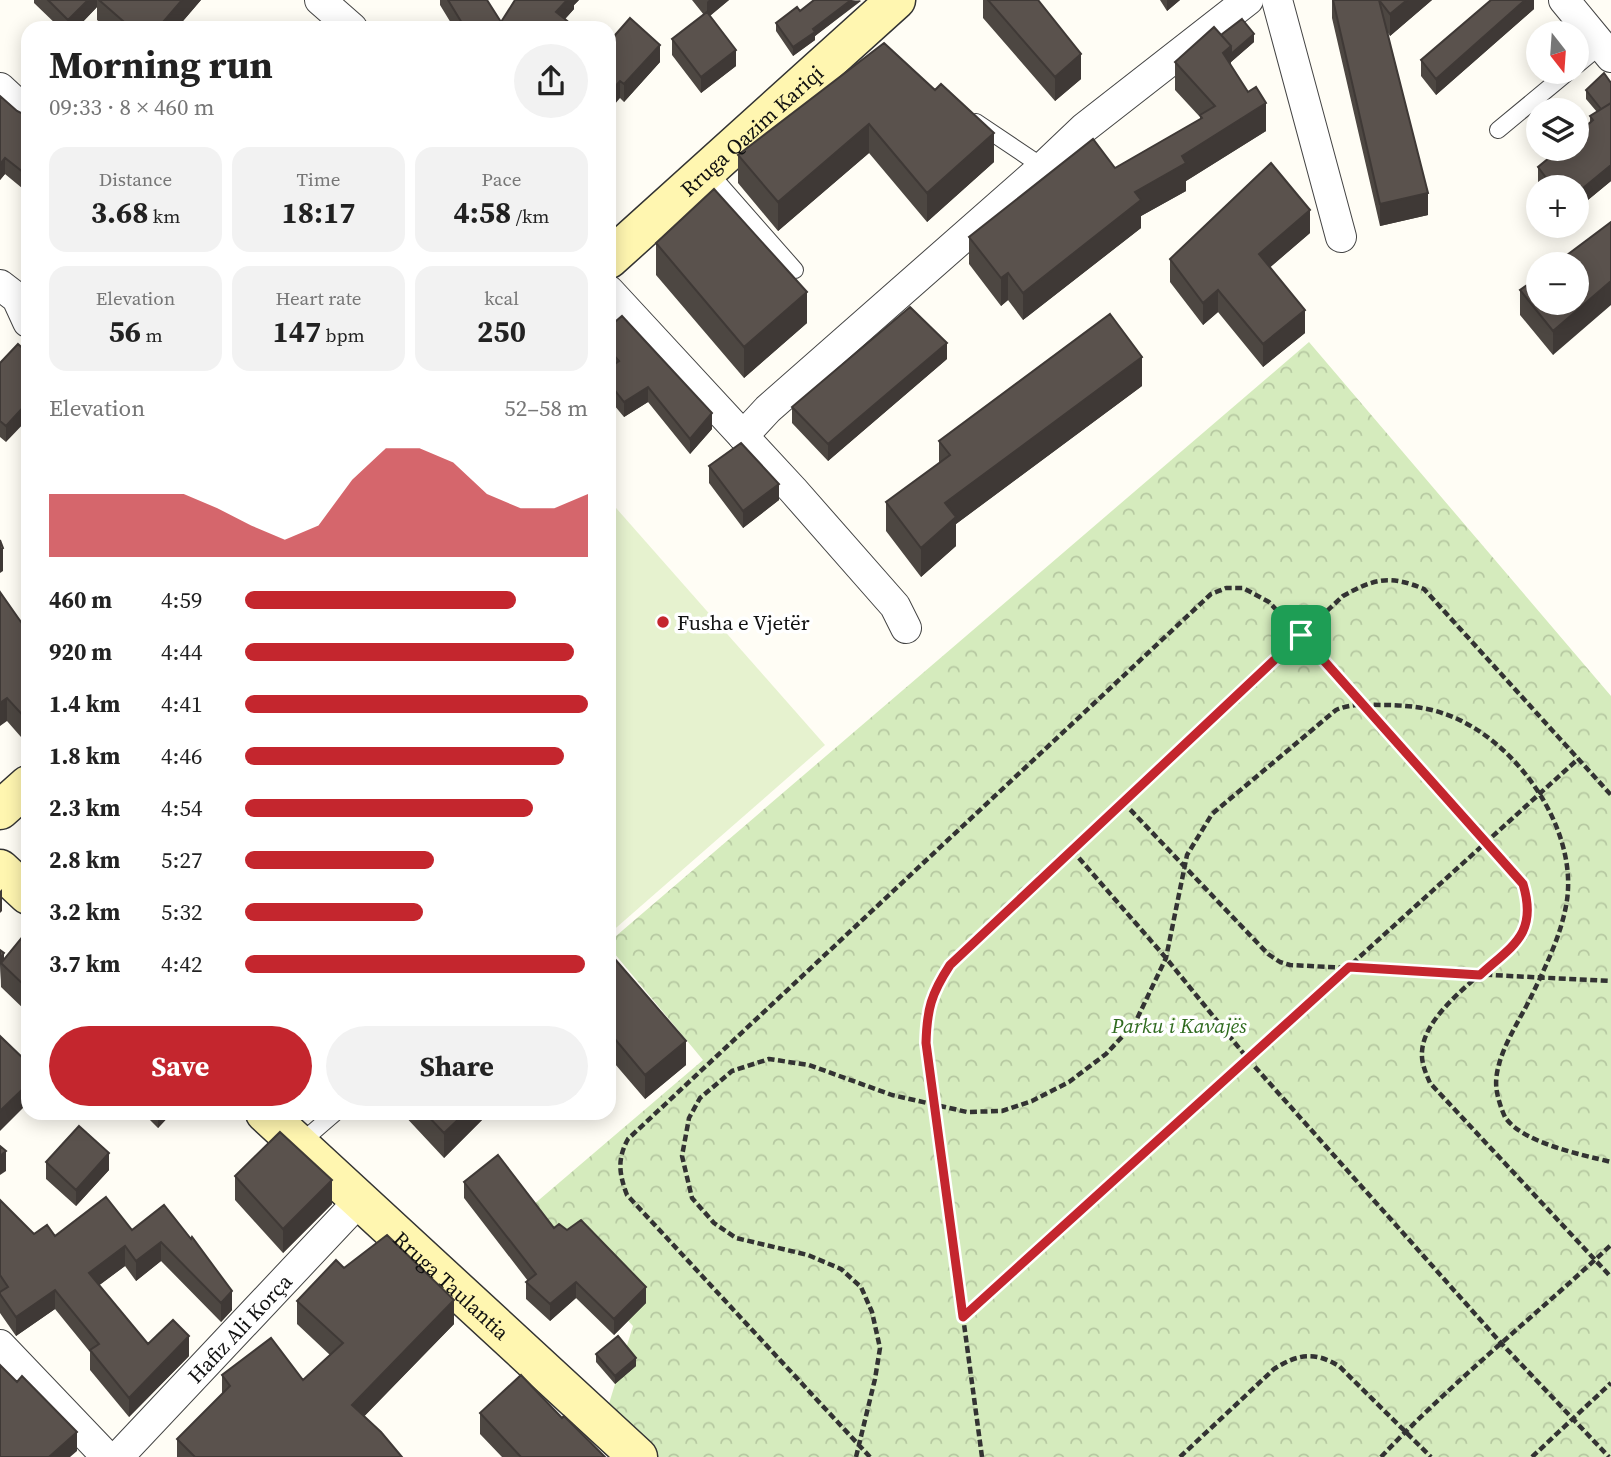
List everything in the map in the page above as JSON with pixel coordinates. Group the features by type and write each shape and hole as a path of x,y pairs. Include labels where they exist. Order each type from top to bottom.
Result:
{"street":[{"path":"320,0 344,21"},
{"name":"Rruga Qazim Kariqi","path":"616,253 707,170 858,42 896,0"},
{"path":"743,436 768,409 1084,128 1248,0"},
{"path":"1277,0 1341,237"},
{"path":"1564,0 1606,51"},
{"path":"0,88 21,108"},
{"path":"0,285 17,298 21,306"},
{"path":"616,299 895,606 906,628"},
{"path":"0,810 21,791"},
{"path":"0,869 21,888"},
{"name":"Rruga Taulantia","path":"273,1120 638,1457"},
{"name":"Hafiz Ali Korça","path":"118,1457 360,1200"},
{"path":"0,1345 107,1457"}],"lane":[{"path":"1589,59 1606,51"},
{"path":"1498,130 1554,84"},
{"path":"965,114 1043,167"},
{"path":"707,170 795,270"},
{"path":"299,1144 327,1120"}],"path":[{"path":"982,1457 926,1043 926,1019 934,991 950,965 1343,596 1367,582 1402,580 1424,589 1611,795"},
{"path":"870,1457 627,1195 619,1169 621,1152 628,1139 1211,594 1226,588 1243,588 1269,602 1365,705 1523,884 1528,923 1517,941 1437,1015 1426,1032 1422,1052 1426,1072 1430,1083 1611,1277"},
{"path":"856,1457 880,1348 872,1312 861,1287 841,1269 808,1255 736,1238 714,1223 692,1198 682,1156 689,1118 700,1098 732,1071 769,1059 809,1065 892,1095 967,1112 1002,1111 1032,1101 1069,1082 1106,1054 1135,1023 1166,958 1187,855 1212,814 1336,710 1349,704 1402,705 1446,714 1479,731 1533,781 1552,814 1568,880 1567,905 1539,979 1513,1028 1499,1062 1496,1091 1506,1118 1524,1133 1611,1162"},
{"path":"963,1317 1578,759"},
{"path":"1124,802 1268,954 1280,962 1290,965 1611,981"},
{"path":"1072,850 1166,958 1248,1059 1501,1343 1609,1457"},
{"path":"1381,1457 1405,1431 1611,1245"},
{"path":"1180,1457 1274,1369 1287,1361 1306,1356 1324,1357 1339,1366 1431,1457"},
{"path":"1532,1457 1611,1383"}],"green space":[{"name":"Parku i Kavajës","path":"1309,342 1611,696 1611,1457 657,1457 607,1410 633,1326 526,1211 703,1060 616,955 616,936"},
{"name":"Fusha e Vjetër","path":"616,508 825,745 616,928"}],"building":[{"path":"48,0 88,0 68,20"},
{"path":"99,0 182,0 164,21 123,21"},
{"path":"448,0 487,0 500,21 461,21"},
{"path":"515,0 567,0 556,12 567,21 502,21"},
{"path":"814,0 851,0 813,29 815,32 793,47 776,23 797,7 800,11"},
{"path":"988,0 1038,0 1081,54 1055,77"},
{"path":"1333,0 1379,0 1428,193 1380,204"},
{"path":"1379,0 1407,0 1390,14"},
{"path":"1491,0 1525,0 1436,79 1421,60"},
{"path":"707,12 736,50 701,77 672,39"},
{"path":"630,18 660,45 624,84 620,81 616,85 616,34"},
{"path":"1242,19 1254,34 1231,54 1231,46 1221,35"},
{"path":"1214,27 1231,46 1223,53 1248,92 1256,87 1266,103 1182,156 1186,163 1135,192 1141,200 1023,293 1008,273 1001,278 969,237 1093,139 1115,168 1202,118 1200,115 1215,106 1175,62"},
{"path":"884,43 935,90 941,84 994,133 927,193 869,124 778,202 738,155"},
{"path":"1604,73 1611,83 1611,103 1601,109 1586,90"},
{"path":"0,96 21,113 21,171 5,158 0,164"},
{"path":"1611,103 1611,165 1589,183 1589,175 1544,175 1538,167 1545,161 1589,161 1589,124 1593,120 1590,116"},
{"path":"1271,163 1310,210 1259,254 1305,310 1263,344 1218,290 1203,303 1170,259"},
{"path":"714,189 807,292 744,347 656,243"},
{"path":"1611,222 1611,281 1589,300 1589,252 1571,252"},
{"path":"1526,286 1526,297 1520,290"},
{"path":"910,307 947,343 828,444 792,407"},
{"path":"1110,314 1142,357 945,503 956,517 921,548 886,502 950,455 939,441"},
{"path":"1540,315 1572,315 1553,331"},
{"path":"622,316 712,413 690,439 648,387 624,402 616,392 616,363 619,361 616,358 616,321"},
{"path":"18,344 21,347 21,410 6,426 0,421 0,363"},
{"path":"741,443 779,484 743,511 709,466"},
{"path":"0,592 21,622 21,713 7,698 0,703"},
{"path":"21,939 21,982 1,963"},
{"path":"616,960 686,1041 645,1075 616,1040"},
{"path":"0,1036 21,1056 21,1091 0,1111"},
{"path":"432,1120 458,1120 444,1133"},
{"path":"79,1126 109,1153 76,1190 46,1162"},
{"path":"280,1132 332,1180 283,1229 235,1176"},
{"path":"498,1155 554,1228 559,1224 567,1230 581,1220 646,1287 614,1319 576,1282 550,1304 526,1282 536,1274 464,1182"},
{"path":"106,1197 132,1230 164,1205 191,1239 192,1237 232,1291 221,1303 161,1242 136,1261 125,1246 89,1273 148,1344 173,1320 189,1336 129,1398 90,1350 99,1344 55,1290 16,1317 0,1294 8,1287 0,1275 0,1200 34,1234 47,1225 55,1236"},
{"path":"387,1235 454,1300 352,1405 381,1432 402,1457 195,1457 177,1439 230,1386 222,1375 271,1338 303,1380 343,1343 297,1301 336,1260 344,1268"},
{"path":"618,1336 636,1358 615,1376 596,1354"},
{"path":"0,1365 17,1382 22,1376 77,1432 49,1457 0,1457"},
{"path":"521,1375 562,1418 564,1416 605,1457 521,1457 480,1413"}],"place":[{"name":"Fusha e Vjetër","path":"663,622"}],"route":[{"path":"1301,635 1523,884 1528,923 1517,941 1480,975 1349,967 963,1317 926,1043 926,1019 934,991 950,965 1301,635"}]}
